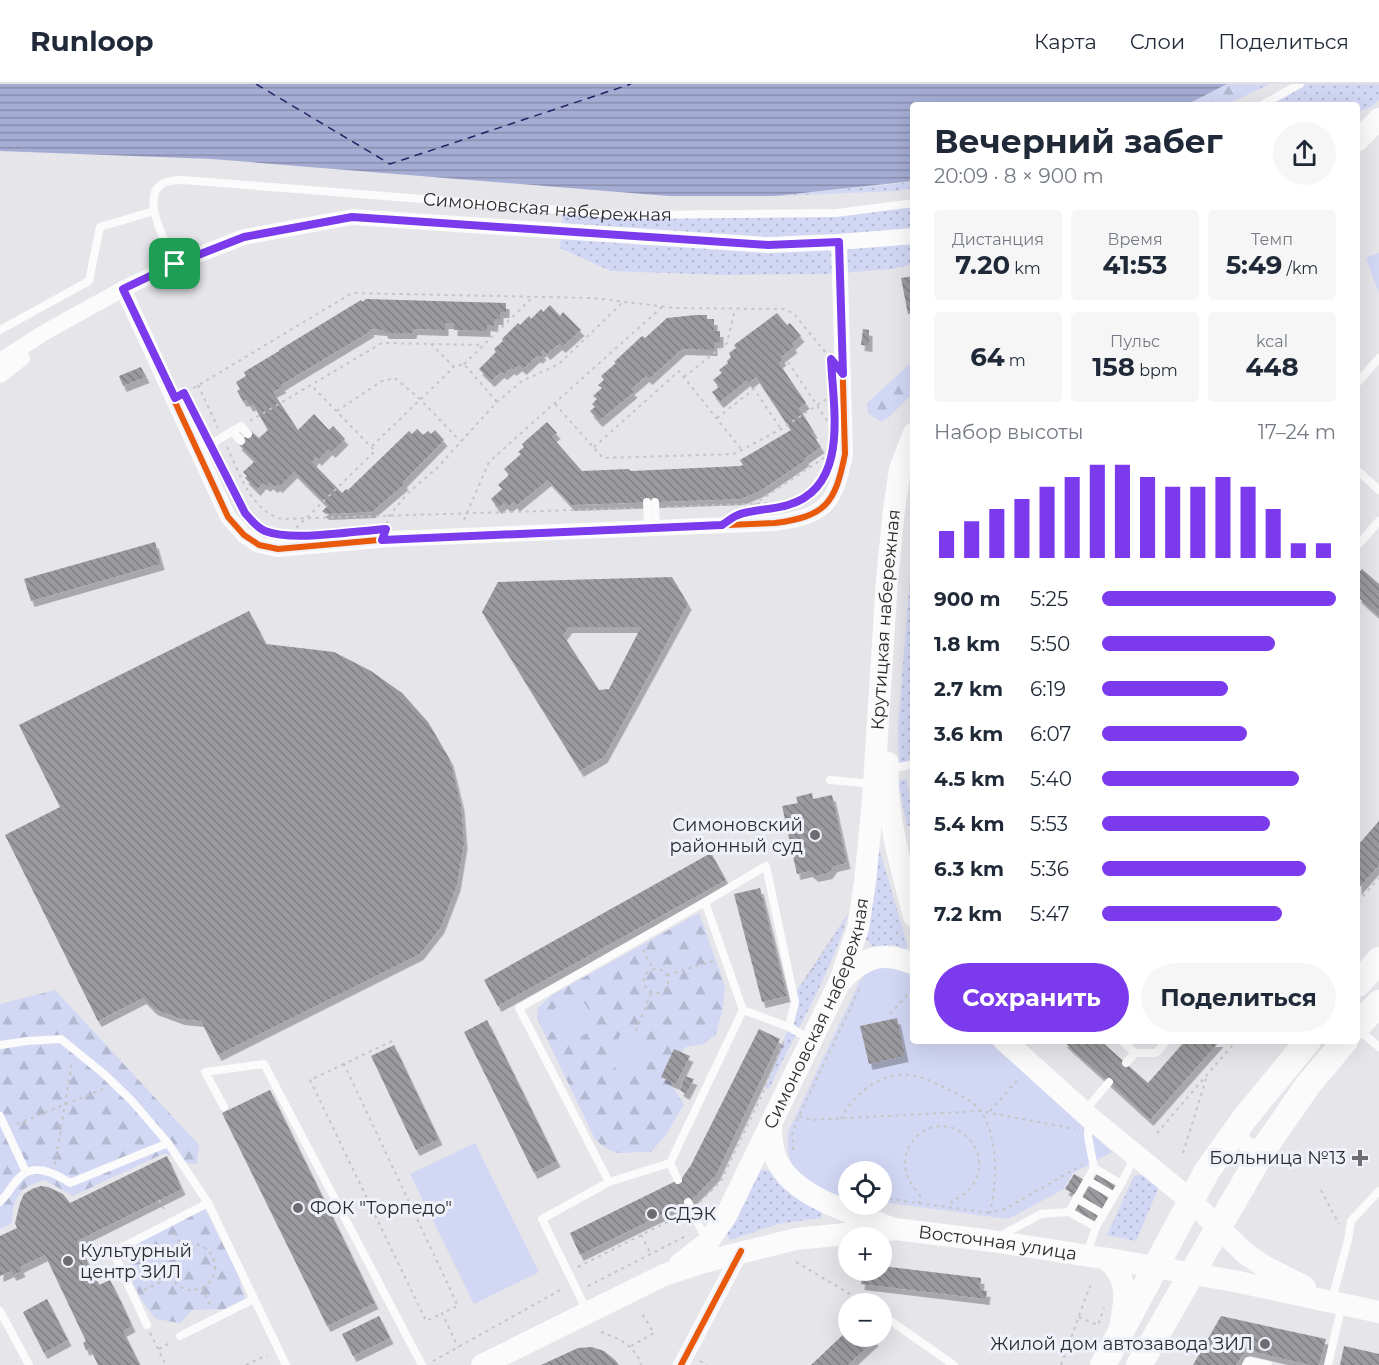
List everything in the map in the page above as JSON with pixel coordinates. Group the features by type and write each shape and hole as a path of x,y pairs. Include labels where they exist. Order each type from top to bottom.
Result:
{"main road":[{"path":"1360,138 1379,119"},
{"path":"1360,149 1379,132"},
{"name":"Крутицкая набережная","path":"910,444 900,469 887,579 878,775 910,899"},
{"name":"Крутицкая набережная","path":"878,775 910,493"},
{"name":"Симоновская набережная","path":"704,1235 726,1216 840,981 861,915 878,775"},
{"path":"840,981 864,961 879,957 898,957 910,962"},
{"path":"1360,982 1379,960"},
{"path":"1360,1025 1379,1003"},
{"path":"1008,1044 1085,1120 1190,1200 1246,1254 1264,1266 1338,1302 1379,1312"},
{"path":"1103,1365 1207,1171 1244,1119 1306,1044"},
{"path":"1139,1365 1270,1139 1308,1085 1342,1044"},
{"path":"771,1125 776,1160 786,1176 813,1196 895,1229"},
{"name":"Восточная улица","path":"664,1275 741,1251 796,1239 895,1229 992,1241 1097,1258 1338,1302"},
{"name":"Восточная улица","path":"494,1362 664,1275 692,1256 704,1235"},
{"path":"1097,1258 1113,1265 1125,1285 1126,1299 1117,1339"}],"street":[{"path":"0,361 47,331 123,289 175,264 244,237 352,217 768,245 910,236"},
{"path":"123,289 228,517 244,535 259,545 278,549 382,540 775,523 802,519 819,511 831,498 840,480 845,454 839,242"},
{"path":"0,375 25,356 47,331"},
{"path":"1244,1119 1240,1135 1247,1146 1259,1147 1270,1139"},
{"path":"681,1365 741,1251"}],"lane":[{"path":"1267,102 1299,84"},
{"name":"Симоновская набережная","path":"154,211 152,200 159,186 166,181 183,180 624,215 836,213 910,204"},
{"path":"0,330 89,281 100,227 154,211 175,264"},
{"path":"1360,380 1379,358"},
{"path":"197,452 241,426 245,437 232,432"},
{"path":"1360,473 1379,490"},
{"path":"651,505 652,528"},
{"path":"1360,543 1379,521"},
{"path":"831,780 878,775 910,766"},
{"path":"609,1182 519,1008 766,866 795,1002 789,1027"},
{"path":"588,1313 542,1220 609,1182 670,1163 743,1010 705,902"},
{"path":"743,1010 789,1027 811,1040"},
{"path":"1360,1029 1379,1047"},
{"path":"0,1045 61,1039 132,1101 168,1143 208,1203 286,1365"},
{"path":"1125,1044 1135,1053 1156,1053 1164,1044"},
{"path":"1126,1063 1135,1053"},
{"path":"224,1107 205,1072 264,1064 424,1365"},
{"path":"1069,1212 1094,1163 1085,1120 1109,1082"},
{"path":"0,1116 26,1172"},
{"path":"0,1202 19,1177 26,1172 54,1173 70,1182 168,1143"},
{"path":"1097,1258 1096,1227 1135,1156"},
{"path":"670,1163 678,1180"},
{"path":"1094,1163 1121,1184"},
{"path":"1087,1180 1114,1196"},
{"path":"1328,1365 1351,1221 1379,1191"},
{"path":"1076,1198 1103,1214"},
{"path":"688,1202 704,1235"},
{"path":"147,1326 113,1252 208,1203"},
{"path":"992,1241 1041,1214 1069,1212 1096,1227"},
{"path":"180,1336 254,1299"},
{"path":"0,1311 29,1365"},
{"path":"892,1322 954,1365"},
{"path":"1246,1365 1248,1361 1268,1365"}],"path":[{"path":"175,398 352,293 593,298 675,308 785,309 794,314 843,374"},
{"path":"372,447 454,367 464,364 533,297"},
{"path":"382,540 389,516 408,493 437,468 497,402 522,381 560,364 622,302"},
{"path":"458,537 489,462 663,306"},
{"path":"684,377 727,343 735,309"},
{"path":"241,426 382,343 484,345"},
{"path":"431,344 454,367"},
{"path":"788,362 828,423"},
{"path":"464,364 497,402"},
{"path":"594,448 679,371 741,449"},
{"path":"337,411 382,381 395,378 420,399 460,441"},
{"path":"198,385 248,491 259,506 271,516 282,519 796,502"},
{"path":"298,535 289,535 375,451 311,385"},
{"path":"717,418 754,389 781,429"},
{"path":"555,404 603,458 734,454 781,429 832,395"},
{"path":"747,509 832,452 830,461"},
{"path":"776,508 796,502 816,490 820,484"},
{"path":"235,494 245,513"},
{"path":"1360,900 1379,878"},
{"path":"793,996 840,928"},
{"path":"638,941 653,969"},
{"path":"667,975 724,957"},
{"path":"653,969 661,969 667,975 669,983 659,994 651,993 645,986 644,979 653,969"},
{"path":"794,1154 792,1134 799,1116 863,982"},
{"path":"890,1014 910,992"},
{"path":"636,1031 651,993"},
{"path":"761,1097 789,1027"},
{"path":"344,1064 458,1306 426,1321 310,1080 392,1041"},
{"path":"1156,1133 1233,1044"},
{"path":"54,1173 75,1049"},
{"path":"1182,1153 1208,1073"},
{"path":"841,1119 851,1102 862,1091 877,1081 894,1075 918,1076 971,1101 980,1111 990,1136 995,1170 990,1214"},
{"path":"990,1111 1021,1076"},
{"path":"6,1129 115,1085"},
{"path":"799,1116 811,1120 990,1111 1085,1120"},
{"path":"919,1204 920,1195 906,1177 904,1165 906,1153 919,1134 941,1126 953,1128 964,1134 973,1143 978,1155 979,1168 976,1181 968,1191 952,1201 951,1208"},
{"path":"892,1200 990,1214 1005,1209 1094,1163"},
{"path":"1321,1190 1348,1240"},
{"path":"170,1222 182,1246"},
{"path":"642,1235 651,1254"},
{"path":"424,1365 575,1288 651,1254 704,1235"},
{"path":"191,1244 200,1246 208,1250 213,1257 214,1275 202,1288 184,1289 171,1277 170,1259 182,1246 191,1244"},
{"path":"796,1262 849,1293"},
{"path":"132,1296 171,1277"},
{"path":"1061,1365 1089,1286"},
{"path":"202,1288 216,1318"},
{"path":"1079,1317 1098,1325 1104,1307"},
{"path":"630,1347 654,1333 641,1312"},
{"path":"442,1313 458,1347"},
{"path":"601,1332 618,1338 630,1347 641,1365"},
{"path":"158,1350 180,1336"},
{"path":"153,1338 166,1365"},
{"path":"246,1365 278,1349"},
{"path":"700,1361 707,1365"}],"green space":[{"path":"1228,84 1270,84 1232,102 1192,102"},
{"path":"1300,84 1379,84 1379,100 1371,107 1360,111 1360,102 1267,102"},
{"path":"910,182 910,189 897,191 775,196"},
{"path":"910,203 910,265 892,269 826,274 722,275 611,271 560,248 563,210 624,215 836,213"},
{"path":"1379,253 1379,293 1366,258"},
{"path":"910,364 910,396 889,417 881,422 868,413 867,403"},
{"path":"910,578 910,765 899,767 898,726"},
{"path":"907,779 910,826 907,826 898,781"},
{"path":"879,848 908,947 904,950 895,945 873,946 863,936"},
{"path":"849,912 823,980 769,1089 765,1088 789,1027 793,996"},
{"path":"699,913 725,986 723,1007 716,1034 704,1044 686,1047 668,1066 672,1086 684,1104 666,1135 651,1152 615,1152 595,1139 537,1018 538,1008 552,995"},
{"path":"889,963 910,973 910,1044 991,1044 1112,1152 1073,1173 1064,1189 1008,1219 892,1203 892,1161 838,1161 838,1195 811,1185 795,1171 790,1161 788,1132 860,981 867,972"},
{"path":"55,990 199,1145 197,1164 185,1163 165,1153 73,1196 45,1180 29,1186 19,1194 14,1206 12,1223 0,1229 0,1004"},
{"path":"580,995 598,1027 573,1041 554,1009"},
{"path":"633,1029 641,1038 643,1048 636,1070 624,1076 611,1062 620,1036 627,1030"},
{"path":"475,1143 539,1272 474,1304 410,1174"},
{"path":"758,1170 771,1171 786,1189 823,1207 821,1218 778,1224 730,1240 726,1233"},
{"path":"1145,1174 1159,1187 1136,1241 1107,1235 1134,1176"},
{"path":"203,1205 238,1274 245,1299 226,1309 192,1310 180,1323 156,1319 142,1301 127,1271 137,1248 136,1240"}],"shaded area":[{"path":"0,84 1227,84 1192,102 910,102 910,181 775,196 668,196 212,159 0,151"}],"building":[{"path":"910,277 910,314 908,314 901,278"},
{"path":"366,299 506,303 506,312 500,312 500,319 495,319 494,326 487,325 487,331 454,330 454,323 445,323 445,330 414,329 413,333 386,333 384,330 370,329 371,331 273,392 298,430 314,414 329,430 333,426 345,439 332,452 329,449 318,460 316,457 312,462 342,493 348,490 409,431 412,434 417,429 423,435 428,431 431,434 435,430 444,440 403,482 405,484 372,512 326,514 322,511 328,506 294,472 279,487 277,485 274,487 270,483 267,486 263,483 257,490 245,478 247,476 243,472 255,461 238,444 251,431 259,438 268,430 253,404 250,406 246,400 243,401 237,391 240,389 236,382 246,376 244,372"},
{"path":"550,305 560,316 563,312 581,330 562,347 559,344 547,354 543,350 539,358 537,356 523,369 519,365 513,370 511,368 504,374 501,372 491,381 479,369 496,352 494,349 518,323 520,325 529,316 531,319 541,309 543,312"},
{"path":"777,313 801,336 792,344 794,347 781,357 783,359 779,363 806,403 799,408 821,447 760,491 741,499 571,505 548,480 516,506 514,502 508,507 504,503 498,508 491,499 502,489 498,485 509,475 504,469 521,454 518,452 524,447 522,444 547,422 557,433 552,437 582,471 628,469 631,471 743,465 740,460 791,430 756,377 749,383 747,380 720,402 712,392 719,387 713,380 722,373 719,370 728,363 731,357 729,353 736,348 734,345"},
{"path":"707,315 707,319 714,319 714,331 720,331 720,342 714,342 714,350 682,349 649,379 646,376 631,389 634,392 599,421 590,411 595,407 592,404 597,399 593,396 602,388 598,385 604,380 601,376 642,336 645,338 667,318"},
{"path":"863,329 869,330 869,346 861,345"},
{"path":"141,367 146,377 123,386 119,376"},
{"path":"155,542 161,564 31,601 24,579"},
{"path":"1362,569 1379,584 1379,616 1360,599 1360,572"},
{"path":"672,577 688,604 604,757 580,771 482,612 498,582","holes":["569,627 641,627 609,689 599,690 563,635"]},
{"path":"249,611 266,644 334,652 371,671 402,693 428,722 450,760 461,805 464,843 457,885 441,927 420,954 218,1055 201,1021 181,1019 154,1009 143,998 98,1021 5,835 60,807 19,725"},
{"name":"Симоновский районный суд","path":"812,793 813,799 832,795 847,863 834,866 829,873 815,876 809,871 797,874 782,806 798,803 796,797"},
{"path":"1379,821 1379,865 1360,887 1360,843"},
{"path":"711,853 726,880 498,1006 484,980"},
{"path":"760,888 787,996 762,1002 734,894"},
{"path":"897,1018 905,1056 869,1064 860,1026"},
{"path":"487,1020 557,1161 534,1173 464,1032"},
{"path":"759,1029 780,1039 716,1175 692,1200 580,1255 570,1233 682,1178 691,1165"},
{"path":"1066,1044 1104,1044 1148,1083 1182,1044 1217,1044 1150,1120"},
{"path":"394,1045 439,1139 416,1150 371,1056"},
{"path":"674,1049 690,1056 676,1084 661,1077"},
{"path":"685,1076 694,1079 686,1094 680,1090"},
{"name":"ФОК \"Торпедо\"","path":"270,1090 375,1303 327,1326 222,1113"},
{"name":"Культурный центр ЗИЛ","path":"167,1156 182,1189 77,1241 99,1285 110,1280 132,1326 123,1331 140,1365 98,1365 90,1348 86,1350 83,1343 86,1341 45,1255 20,1267 22,1271 13,1275 11,1271 0,1276 0,1236 17,1228 15,1223 20,1203 24,1194 32,1189 41,1186 48,1187 63,1194 70,1203"},
{"path":"1098,1172 1117,1183 1095,1221 1075,1210"},
{"path":"1074,1174 1088,1182 1079,1197 1065,1189"},
{"path":"892,1267 981,1278 980,1290 987,1291 986,1299 861,1284 861,1281 892,1281"},
{"path":"47,1299 68,1340 44,1353 23,1312"},
{"path":"379,1316 390,1338 353,1356 342,1334"},
{"name":"Жилой дом автозавода ЗИЛ","path":"1221,1316 1326,1339 1319,1365 1310,1365 1246,1350 1236,1365 1193,1365"},
{"path":"838,1339 838,1347 867,1347 848,1365 811,1365"},
{"path":"1344,1346 1379,1354 1379,1365 1340,1365"},
{"path":"592,1347 604,1351 619,1365 541,1365 578,1348"}],"ferry route":[{"path":"256,84 390,164 631,84"}],"cycle path":[{"path":"123,289 228,517 244,535 259,545 278,549 390,539 775,523 806,516 825,505 837,485 845,454 839,242"},
{"path":"681,1365 741,1251"}],"place":[{"name":"Симоновский районный суд","path":"815,835"},
{"name":"Больница №13","path":"1360,1158"},
{"name":"ФОК \"Торпедо\"","path":"298,1208"},
{"name":"СДЭК","path":"652,1214"},
{"name":"Культурный центр ЗИЛ","path":"68,1261"},
{"name":"Жилой дом автозавода ЗИЛ","path":"1265,1344"}],"route":[{"path":"352,217 768,245 839,242 843,374 831,359 835,444 824,479 816,490 800,501 787,506 739,514 722,525 382,540 386,529 307,535 279,535 264,531 245,513 184,393 175,398 123,289 175,264 244,237 352,217"}]}
